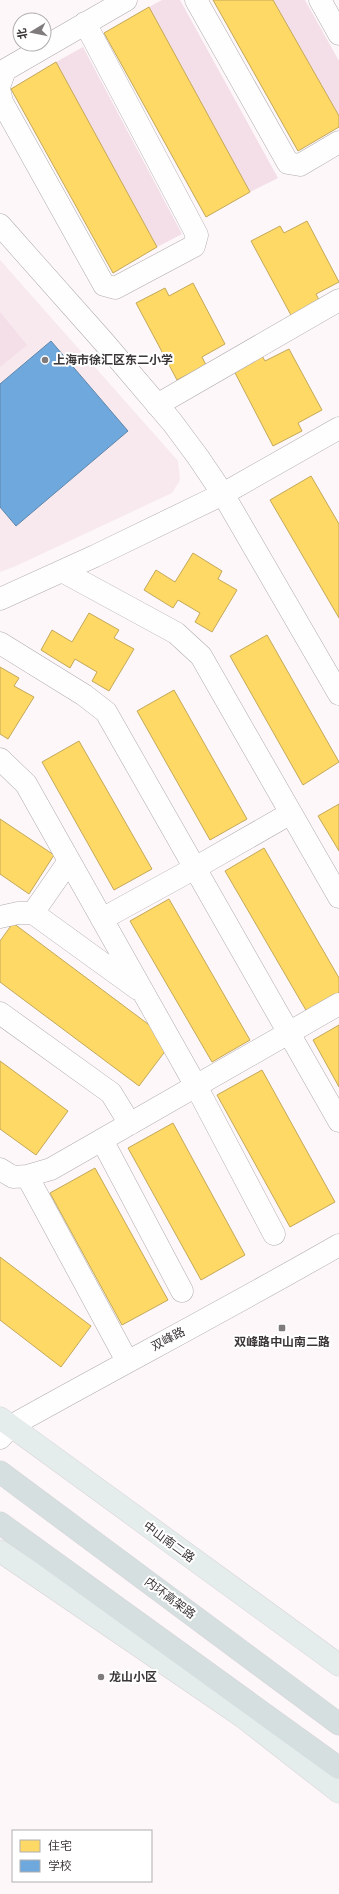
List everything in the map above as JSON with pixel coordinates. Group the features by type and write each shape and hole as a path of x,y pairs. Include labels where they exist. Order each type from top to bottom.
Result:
{"highway":[{"name":"内环高架路","path":"0,1472 339,1724"},
{"path":"0,1523 339,1768"}],"main road":[{"name":"中山南二路","path":"4,1427 339,1665"},
{"path":"0,1551 243,1717 339,1792"}],"street":[{"path":"0,84 5,70 126,0"},
{"path":"196,0 288,163 300,165 339,142"},
{"path":"320,0 339,34"},
{"path":"0,93 2,102 104,285 115,288 194,246 197,235 85,23"},
{"path":"0,225 103,341 157,405 198,457 223,494 339,694"},
{"path":"157,405 339,300"},
{"path":"0,599 223,494 339,428"},
{"path":"62,571 176,633 201,656 339,897"},
{"path":"0,643 84,695 106,712 290,1032 339,1121"},
{"path":"0,759 26,784 196,1086 274,1234"},
{"path":"102,919 291,813"},
{"path":"33,913 69,861"},
{"path":"0,916 18,913 33,913 144,993"},
{"path":"0,1169 13,1177 26,1176 51,1169 339,1004"},
{"path":"0,1013 111,1093 130,1124"},
{"path":"102,1140 182,1291"},
{"path":"26,1176 127,1361"},
{"name":"双峰路","path":"4,1427 262,1289 339,1244"}],"shaded area":[{"path":"162,0 180,0 278,178 250,192 149,7"},
{"path":"273,0 305,0 339,61 339,116"},
{"path":"83,47 182,234 157,247 56,62"},
{"name":"上海市徐汇区东二小学","path":"0,260 178,461 180,480 172,493 16,566 0,572"},
{"path":"0,312 27,345 0,367"}],"building: 住宅":[{"path":"213,0 273,0 339,116 339,127 298,151"},
{"path":"149,7 250,192 206,217 104,33"},
{"path":"56,62 157,247 113,273 11,89"},
{"path":"307,221 339,282 316,294 320,302 292,317 251,241 280,226 284,233"},
{"path":"193,283 225,344 202,357 206,365 177,380 136,303 165,288 169,296"},
{"path":"289,349 322,410 298,423 302,431 273,446 233,369 261,354 265,361"},
{"path":"311,476 339,524 339,618 270,500"},
{"path":"193,553 222,571 218,579 237,590 212,632 195,622 200,613 178,600 173,608 144,590 156,570 175,582"},
{"path":"89,613 119,630 114,638 134,649 109,691 92,681 97,672 75,659 70,668 41,650 52,630 72,642"},
{"path":"267,635 339,762 303,785 230,656"},
{"path":"0,667 19,678 14,686 34,697 8,739 0,734"},
{"path":"174,690 247,819 210,840 137,711"},
{"path":"79,741 152,869 114,890 42,762"},
{"path":"339,804 339,851 318,816"},
{"path":"0,819 54,855 29,894 0,874"},
{"path":"264,848 339,978 339,993 307,1012 225,871"},
{"path":"169,899 250,1040 212,1062 130,921"},
{"path":"13,923 172,1042 139,1086 0,982 0,941"},
{"path":"339,1025 339,1087 313,1040"},
{"path":"0,1061 68,1111 36,1155 0,1129"},
{"path":"262,1070 335,1202 290,1227 217,1095"},
{"path":"173,1123 245,1255 201,1280 128,1148"},
{"path":"95,1168 168,1300 122,1325 50,1193"},
{"path":"0,1257 91,1326 61,1367 0,1320"}],"building: 学校":[{"path":"51,341 128,431 16,526 0,507 0,384"}],"place":[{"name":"上海市徐汇区东二小学","path":"45,360"},
{"name":"双峰路中山南二路","path":"282,1328"},
{"name":"龙山小区","path":"101,1677"}]}
